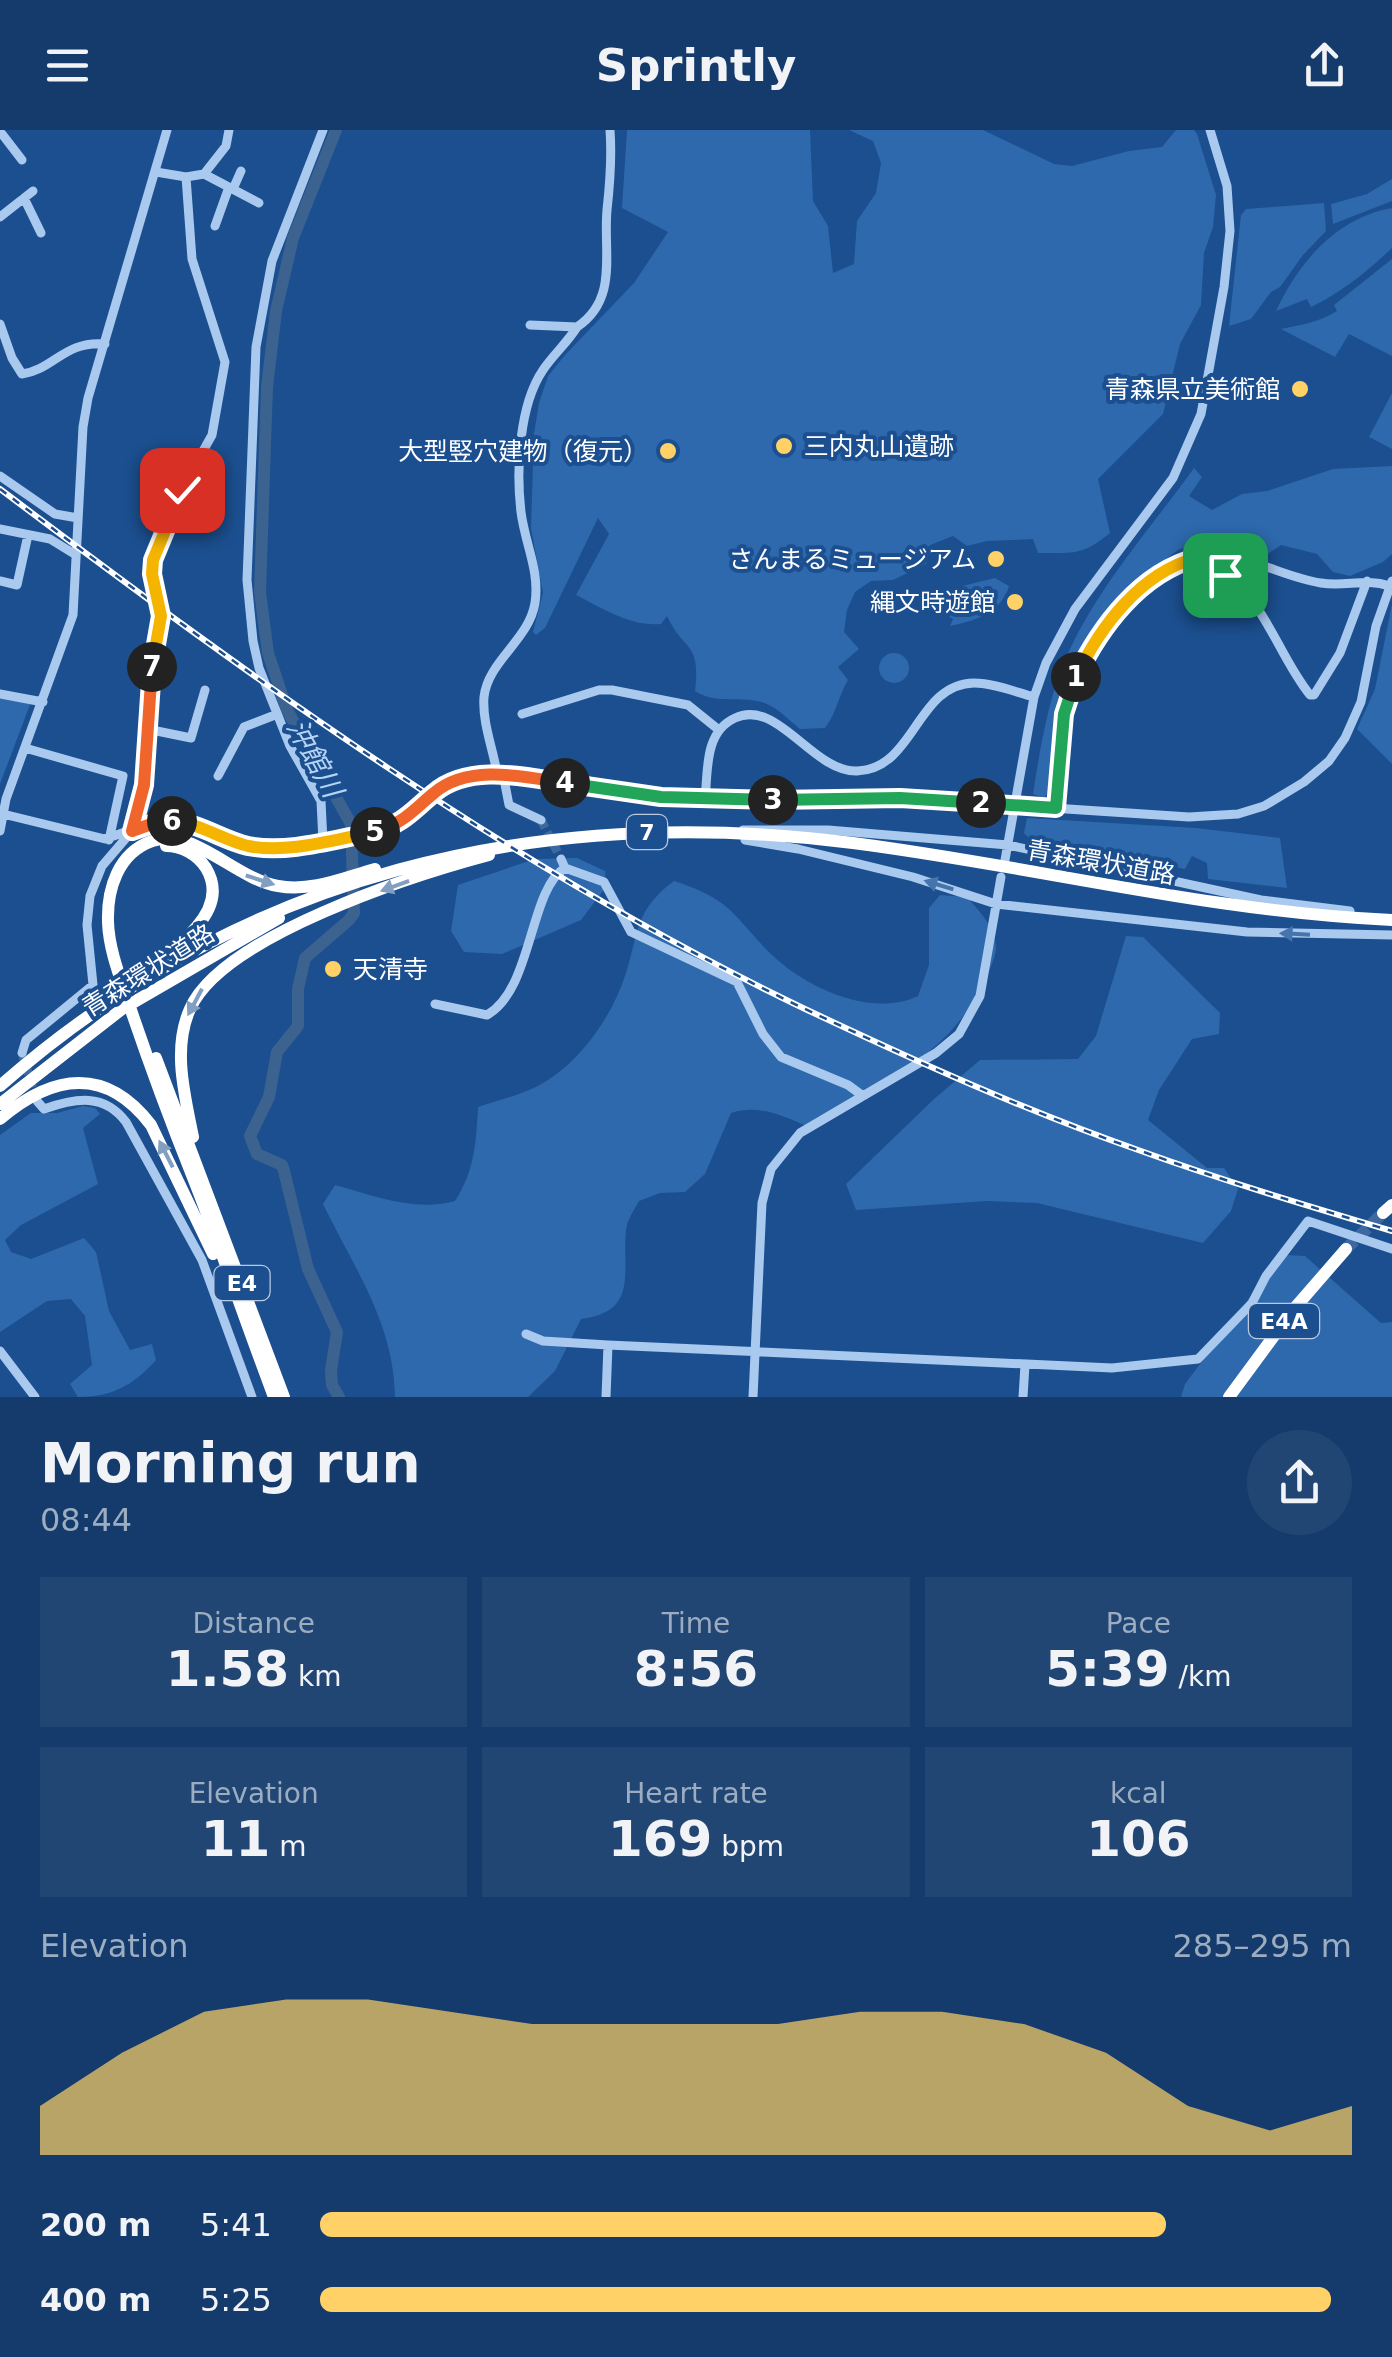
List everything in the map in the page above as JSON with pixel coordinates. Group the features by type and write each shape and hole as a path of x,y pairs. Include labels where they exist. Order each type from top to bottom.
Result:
{"highway":[{"name":"青森環状道路","path":"0,1086 72,1028 139,983 267,924 331,887 439,858 549,838 725,832 857,844 1167,896 1293,913 1392,917"},
{"path":"195,1171 156,1084 111,946 109,898 118,871 136,849 171,838 196,845 243,875 275,886 331,887"},
{"path":"195,1171 181,1062 182,1042 189,1010 208,980 233,958 330,910 457,864 549,838"},
{"path":"117,998 139,983 190,935 208,909 211,880 206,869 187,851 159,846 134,860 118,888 114,918 132,990 195,1171"},
{"name":"青森環状道路","path":"0,1104 117,998"},
{"path":"0,1119 39,1092 72,1082 116,1091 139,1109 166,1152 252,1338"},
{"name":"E4","path":"195,1171 274,1397"},
{"name":"E4","path":"195,1171 284,1397"},
{"name":"E4A","path":"1229,1397 1293,1310 1346,1250"}],"street":[{"path":"0,831 73,615 83,427 167,130"},
{"path":"204,174 226,146 229,130"},
{"path":"323,130 276,248 256,346 248,608 259,668 276,715 321,800 327,841"},
{"path":"541,820 508,804 486,720 484,694 526,629 536,598 535,566 520,510 523,421 542,372 600,299 608,273 610,130"},
{"path":"1005,860 1034,697 1046,663 1075,609 1165,491 1201,414 1229,250 1229,201 1210,130"},
{"path":"2,133 22,160"},
{"path":"214,226 241,171"},
{"path":"156,172 186,177 204,174 258,203"},
{"path":"22,1053 26,1040 94,985 88,910 95,880 108,856 132,831 144,785 150,683 161,616 153,560 182,490 212,435 225,362 192,260 186,177"},
{"path":"0,217 28,194 42,233"},
{"path":"0,324 22,374 32,373 78,347 105,344"},
{"path":"530,326 576,327"},
{"path":"0,365 12,358"},
{"path":"0,476 55,514 78,518"},
{"path":"0,529 50,540 76,555"},
{"path":"0,581 17,584 28,535"},
{"path":"3,814 104,839 170,821 200,827 248,846 290,847 374,832 404,821 446,784 500,774 705,800 900,798 1210,818 1238,814 1288,794 1329,761 1354,719 1366,685 1376,626 1391,584 1319,583 1235,556 1196,558 1162,572 1142,586 1083,662 1064,714 1056,808"},
{"path":"1196,558 1202,566 1225,575 1248,596 1314,695 1340,652 1368,581"},
{"path":"705,800 709,751 719,730 735,718 760,716 829,763 860,771 882,765 892,757 933,704 950,689 986,684 1034,697"},
{"path":"147,729 191,738 206,690"},
{"path":"522,714 599,690 612,690 688,705 719,730"},
{"path":"0,694 43,702"},
{"path":"218,776 244,727 276,715"},
{"path":"25,748 123,776 104,839 108,856"},
{"path":"725,832 760,828 828,830 1008,845 1261,900 1392,917"},
{"path":"630,833 748,840 798,849 913,877 996,904 1247,932 1392,935"},
{"path":"435,1004 486,1014 502,1003 527,950 548,880 563,864 604,882 631,932 738,982 763,1034 780,1057 848,1085 863,1096"},
{"path":"752,1397 762,1203 771,1170 800,1134 936,1053 959,1034 980,996 1002,877"},
{"path":"37,1101 44,1109 72,1100 98,1101 118,1112 126,1122 202,1260 252,1397"},
{"path":"526,1334 543,1341 608,1345 1112,1368 1144,1366 1198,1360 1252,1302 1266,1276 1308,1221 1392,1249"},
{"path":"606,1397 608,1345"},
{"path":"0,1351 35,1397"},
{"path":"1024,1397 1025,1364"}],"shaded area":[{"path":"627,130 810,130 813,201 828,226 833,273 854,264 857,221 876,193 881,163 873,141 849,130 983,130 1054,164 1072,166 1162,147 1176,130 1194,130 1197,134 1216,195 1213,227 1204,253 1201,305 1180,344 1163,414 1098,479 1110,533 1077,552 1060,553 1038,553 1033,539 967,546 953,536 930,545 926,564 893,580 871,581 855,592 847,610 844,632 859,649 838,667 848,680 825,728 800,729 767,704 713,698 695,691 696,663 667,616 661,624 639,623 576,595 609,534 598,518 545,628 536,635 533,632 543,593 531,528 534,434 548,376 634,283 668,232 622,208"},
{"path":"1392,179 1392,201 1333,224 1331,204 1367,194"},
{"path":"1324,203 1326,231 1251,319 1229,326 1241,215 1246,209"},
{"path":"1392,208 1392,248 1373,265 1311,307 1307,299 1276,311 1296,276 1322,245 1353,221"},
{"path":"1392,259 1392,356 1349,334 1335,357 1281,329 1337,311 1334,305"},
{"path":"1392,393 1392,449 1369,437"},
{"path":"1392,466 1392,554 1383,562 1350,576 1333,572 1317,554 1281,545 1269,553 1214,537 1178,550 1125,589 1084,645 1067,681 1055,723 1048,793 1044,798 1033,794 1049,709 1069,652 1118,570 1194,468 1202,477 1189,496 1212,510 1242,494 1267,491 1333,469"},
{"path":"995,578 1009,586 1005,595 993,609 969,621 950,626 953,619 924,603 962,586"},
{"path":"1392,604 1392,764 1357,729 1375,689"},
{"path":"894,653 908,662 909,668 900,682 894,683 880,674 879,668 888,654"},
{"path":"0,697 31,702 0,784"},
{"path":"1027,818 1196,828 1280,838 1287,888 1208,879 1207,863 1192,856 1185,869 1031,840 1024,833"},
{"path":"577,858 605,871 606,887 581,920 502,954 464,952 451,931 458,885 535,859"},
{"path":"674,881 723,904 771,954 802,978 861,1001 881,1004 918,996 929,965 929,908 940,895 967,897 990,927 995,953 968,1010 950,1032 882,1085 806,1126 760,1110 731,1113 705,1174 685,1192 660,1193 639,1201 627,1226 620,1299 599,1315 581,1319 555,1371 528,1397 395,1397 393,1370 380,1320 323,1204 335,1185 410,1204 455,1201 471,1167 478,1107 536,1087 583,1050 620,989 645,912"},
{"path":"1126,936 1143,937 1220,1013 1219,1034 1192,1039 1159,1090 1148,1120 1207,1168 1224,1168 1238,1189 1231,1211 1203,1243 1037,1203 987,1201 856,1210 846,1184 980,1060 1078,1059 1096,1036"},
{"path":"83,1106 95,1108 100,1114 83,1128 98,1184 21,1225 5,1240 11,1252 31,1259 84,1238 96,1252 109,1311 130,1350 152,1344 156,1360 121,1388 78,1397 70,1384 92,1365 85,1316 71,1299 47,1301 0,1332 0,1135 31,1113 57,1113"},
{"path":"1287,1255 1305,1256 1381,1323 1392,1322 1392,1397 1181,1397 1185,1384 1271,1269"}],"waterway":[{"name":"沖館川","path":"336,130 293,238 276,311 267,387 260,592 268,653 287,710 351,824 354,913 305,958 298,989 298,1026 277,1052 269,1097 250,1136 257,1154 282,1165 308,1269 337,1332 331,1370 332,1385 339,1397"}],"tunnel":[{"path":"541,820 561,859"},
{"path":"22,1053 36,1099"},
{"path":"1346,1249 1383,1213"}],"railway":[{"path":"0,489 192,631 389,768 489,834 696,954 886,1047 1055,1119 1203,1173 1392,1231"}],"place":[{"name":"青森県立美術館","path":"1300,389"},
{"name":"三内丸山遺跡","path":"784,446"},
{"name":"大型竪穴建物（復元）","path":"668,451"},
{"name":"さんまるミュージアム","path":"996,559"},
{"name":"縄文時遊館","path":"1015,602"},
{"name":"天清寺","path":"333,969"}],"route":[{"path":"182,490 153,560 161,616 150,683 144,785 132,831 157,822 182,822 248,846 290,847 388,828 404,821 446,784 496,773 705,800 900,798 1056,808 1064,714 1072,686 1083,662 1120,610 1142,586 1189,560 1196,558 1202,566 1225,575"}]}
